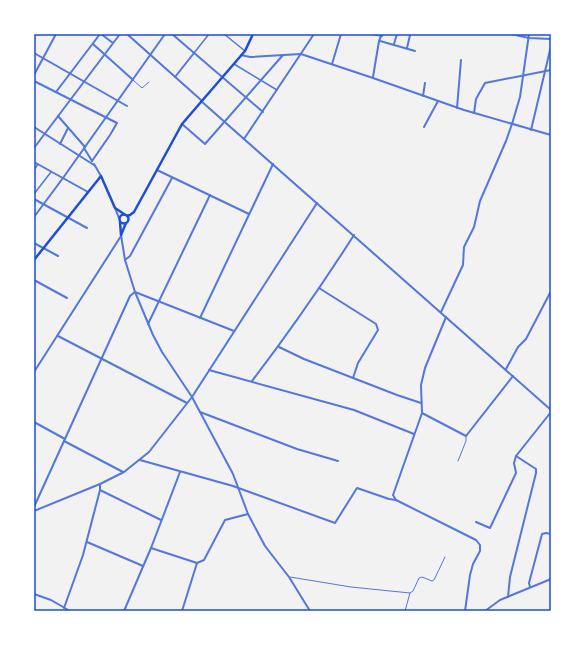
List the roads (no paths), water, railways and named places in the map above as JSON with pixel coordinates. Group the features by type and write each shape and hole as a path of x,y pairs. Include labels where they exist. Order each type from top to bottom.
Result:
{"main road":[{"path":"121,235 119,218 125,215 130,215 134,212 182,124 201,100 245,51 254,34"},
{"path":"34,260 101,176 115,208 128,219 121,235"},
{"path":"120,222 124,224 126,223"}],"street":[{"path":"34,75 56,34"},
{"path":"56,92 100,34 113,43"},
{"path":"34,148 120,34"},
{"path":"128,34 244,139 551,411 516,456 514,463 516,473 490,528 476,522"},
{"path":"34,217 165,34"},
{"path":"172,34 263,112"},
{"path":"175,77 209,34"},
{"path":"224,34 245,51"},
{"path":"244,139 314,34"},
{"path":"332,64 341,34"},
{"path":"372,34 382,35 379,41 373,78"},
{"path":"394,45 397,34"},
{"path":"510,34 529,38 551,39"},
{"path":"441,312 463,265 464,247 474,227 480,201 512,124 520,97 530,34"},
{"path":"407,48 410,35"},
{"path":"379,41 415,50"},
{"path":"93,44 132,79"},
{"path":"531,130 551,46"},
{"path":"34,53 127,106"},
{"path":"241,55 250,57 301,54 457,108 551,135"},
{"path":"182,124 205,144 283,55"},
{"path":"457,108 461,60"},
{"path":"234,63 260,81 277,90"},
{"path":"474,113 476,99 485,83 551,70"},
{"path":"34,81 117,123 92,161"},
{"path":"422,96 424,83"},
{"path":"424,127 438,101"},
{"path":"58,116 84,147 101,176"},
{"path":"34,127 94,165"},
{"path":"60,144 68,127"},
{"path":"34,162 88,192"},
{"path":"34,170 38,164"},
{"path":"200,318 273,164"},
{"path":"157,170 248,214"},
{"path":"34,194 51,172"},
{"path":"125,260 130,256 172,178"},
{"path":"148,324 210,195"},
{"path":"34,199 87,228"},
{"path":"34,511 100,484 124,472 149,452 192,397 318,203"},
{"path":"115,208 119,218"},
{"path":"121,235 125,260 135,292 148,324 162,352 192,397 233,474 248,514 265,546 289,577 310,611"},
{"path":"34,372 121,235"},
{"path":"251,382 279,346 354,235"},
{"path":"34,244 58,256"},
{"path":"34,280 67,298"},
{"path":"319,288 376,324 378,330 358,363 353,378"},
{"path":"135,292 234,331"},
{"path":"34,507 130,296 135,292"},
{"path":"506,370 518,347 526,339 550,293"},
{"path":"396,500 393,495 422,413 421,386 425,368 446,317"},
{"path":"58,336 187,403"},
{"path":"279,346 304,359 421,403"},
{"path":"209,370 354,410 414,434"},
{"path":"422,413 466,436 513,376"},
{"path":"200,412 297,449 338,461"},
{"path":"34,422 124,472"},
{"path":"508,597 510,576 536,473 536,469 516,456"},
{"path":"140,460 238,489 336,523 357,488 396,500 476,540 480,545 480,551 473,564 470,575 465,611"},
{"path":"124,611 151,548 180,472"},
{"path":"64,608 86,542 100,490 100,484"},
{"path":"100,490 161,520"},
{"path":"151,548 197,563 204,560 225,520 248,514"},
{"path":"530,587 529,583 542,534 551,534"},
{"path":"86,542 143,566"},
{"path":"182,611 197,563"},
{"path":"485,611 492,605 508,597 551,579"},
{"path":"34,594 70,611"}],"lane":[{"path":"132,79 142,88 149,82"},
{"path":"458,461 466,441 466,436"},
{"path":"405,611 410,593 413,591 419,578 422,577 432,581 434,580 445,557"},
{"path":"289,577 351,587 410,593"}]}
